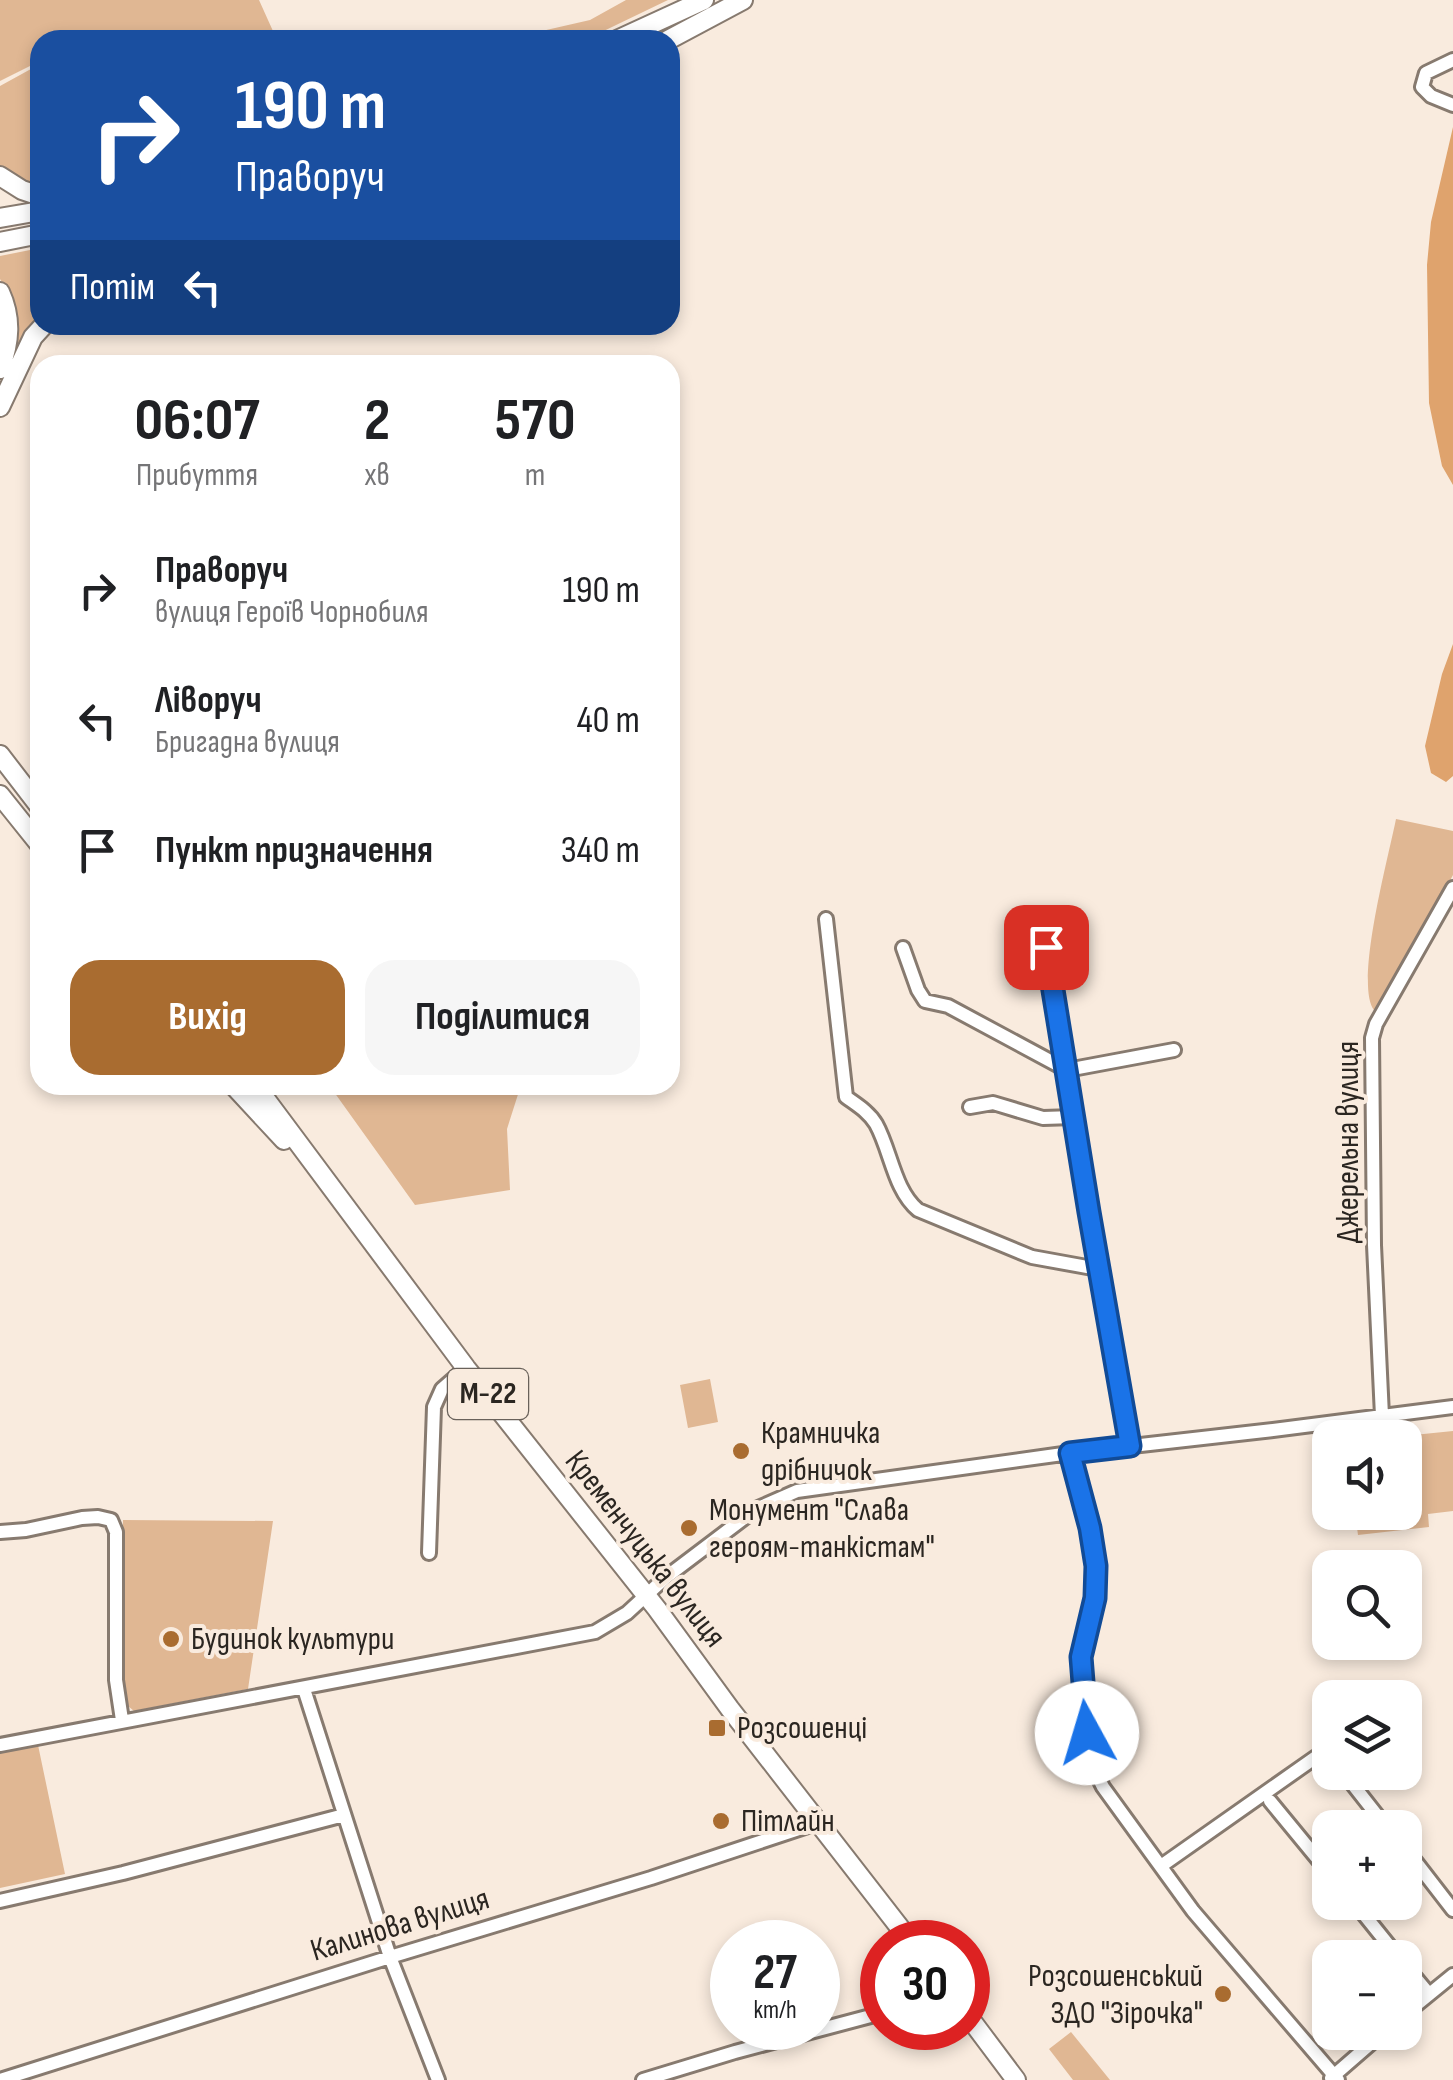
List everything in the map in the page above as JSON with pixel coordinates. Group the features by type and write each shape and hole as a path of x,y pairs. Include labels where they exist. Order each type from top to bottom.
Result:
{"highway":[{"path":"640,30 704,0"},
{"path":"680,34 743,0"},
{"path":"0,176 30,193"},
{"path":"0,218 30,213"},
{"path":"0,242 30,236"},
{"path":"0,292 8,310 9,332 0,368"},
{"path":"0,407 36,335"},
{"path":"1,756 30,794"},
{"path":"0,795 30,832"},
{"name":"М-22","path":"243,1095 333,1192"},
{"name":"М-22","path":"262,1095 333,1192"},
{"name":"Кременчуцька вулиця","path":"333,1192 894,1920"},
{"path":"990,2045 1016,2080"}],"street":[{"path":"1453,60 1426,73 1422,87 1431,96 1453,104"},
{"name":"Джерельна вулиця","path":"1382,1416 1374,1245 1372,1038 1453,888"},
{"path":"826,919 846,1098 874,1122 907,1201 918,1210 1032,1257 1098,1269"},
{"path":"1046,947 1130,1446"},
{"path":"903,948 925,1001 948,1006 1067,1070 1174,1050"},
{"path":"970,1106 993,1103 1043,1118 1074,1117"},
{"path":"428,1553 434,1406 442,1388 466,1368"},
{"path":"0,1745 595,1632 627,1613 665,1578 756,1509 784,1495 1070,1453 1453,1407"},
{"path":"1070,1453 1096,1566 1095,1598 1081,1657 1084,1711 1095,1771 1193,1910 1334,2078 1364,2050"},
{"path":"0,1532 82,1518 104,1517 114,1524 117,1693 122,1720"},
{"path":"304,1688 390,1957 438,2080"},
{"path":"1160,1866 1312,1760"},
{"path":"1358,1790 1374,1810"},
{"path":"1270,1801 1312,1852"},
{"path":"0,1901 344,1815"},
{"name":"Калинова вулиця","path":"0,2080 652,1878 816,1822"},
{"path":"1422,1870 1453,1910"},
{"path":"1368,1920 1385,1940"},
{"path":"1422,2000 1453,1975"},
{"path":"1422,1986 1429,1994"},
{"path":"643,2080 860,2019"}],"shaded area":[{"path":"0,0 259,0 272,30 30,30 30,66 0,81"},
{"path":"626,0 668,0 606,30 546,30 590,20"},
{"path":"30,70 30,185 0,168 0,86"},
{"path":"1453,127 1453,485 1442,466 1429,403 1427,265 1431,222"},
{"path":"30,250 30,335 11,360 17,317 0,279 0,256"},
{"path":"1453,644 1453,776 1446,782 1431,773 1425,746"},
{"path":"1396,819 1453,831 1453,875 1380,1009 1374,1010 1369,996 1370,948"},
{"path":"336,1095 518,1095 507,1129 510,1190 415,1205"},
{"path":"710,1379 718,1422 688,1428 680,1385"},
{"path":"1453,1431 1453,1511 1428,1514 1429,1527 1422,1528 1422,1434"},
{"path":"123,1520 273,1521 248,1689 134,1711 122,1701"},
{"path":"1357,1530 1402,1530 1358,1535"},
{"path":"38,1745 65,1874 0,1888 0,1753"},
{"path":"1071,2032 1110,2080 1073,2080 1049,2049"}],"place":[{"name":"Крамничка дрібничок","path":"741,1451"},
{"name":"Монумент \"Слава героям-танкістам\"","path":"689,1528"},
{"name":"Будинок культури","path":"171,1639"},
{"name":"Розсошенці","path":"717,1728"},
{"name":"Пітлайн","path":"721,1821"},
{"name":"Розсошенський ЗДО \"Зірочка\"","path":"1223,1994"}],"route":[{"path":"1046,947 1130,1446 1070,1453 1096,1566 1095,1598 1081,1657 1087,1733"}]}
